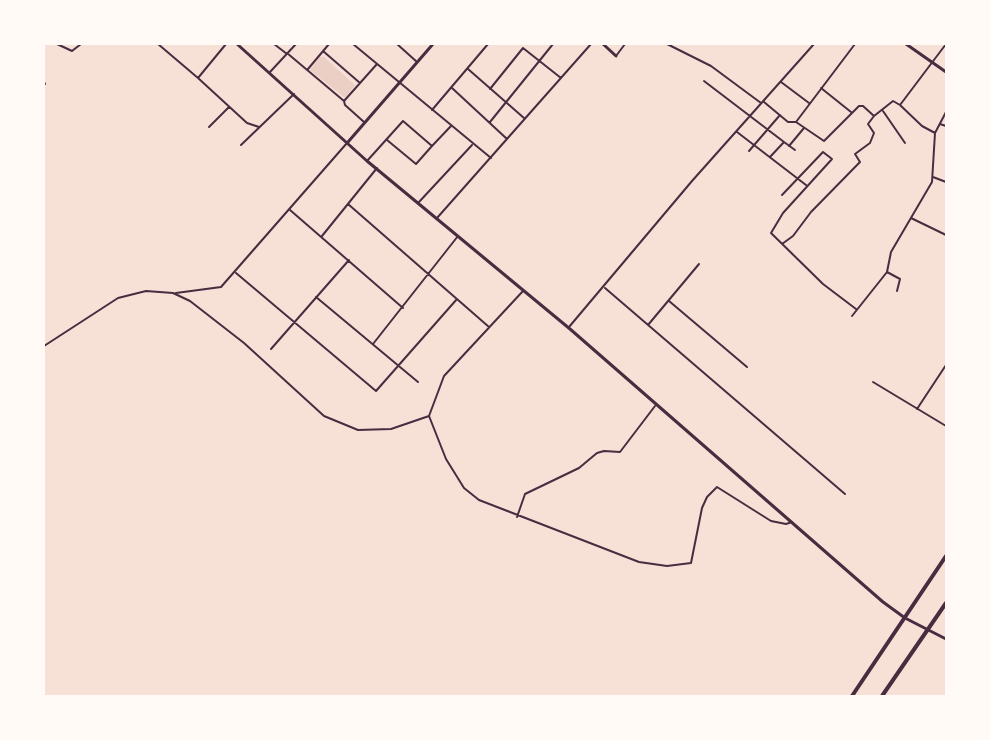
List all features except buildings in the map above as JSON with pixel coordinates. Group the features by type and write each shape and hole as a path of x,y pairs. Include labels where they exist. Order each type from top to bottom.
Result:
{"main road":[{"path":"852,696 946,556"},
{"path":"882,696 946,603"}],"street":[{"path":"57,44 72,51 81,44"},
{"path":"158,44 247,123 254,128 259,128"},
{"path":"198,78 226,44"},
{"path":"237,44 377,168 569,327 655,406 882,602 905,618 946,639"},
{"path":"274,44 344,101 345,105 364,122"},
{"path":"270,72 296,44"},
{"path":"307,70 329,44"},
{"path":"353,44 491,158"},
{"path":"397,44 417,62"},
{"path":"44,346 118,298 146,291 173,293 221,287 236,273 433,44"},
{"path":"432,110 488,44"},
{"path":"490,122 553,44"},
{"path":"437,218 591,44"},
{"path":"603,44 616,56 625,44"},
{"path":"667,44 711,66 788,122 796,122 824,141 851,112 863,106 874,116"},
{"path":"569,327 692,181 814,44"},
{"path":"796,122 855,44"},
{"path":"907,44 946,72"},
{"path":"900,105 946,44"},
{"path":"490,89 523,48 561,78"},
{"path":"323,51 360,83"},
{"path":"344,101 377,64"},
{"path":"468,69 524,118"},
{"path":"704,81 795,150"},
{"path":"781,82 809,103"},
{"path":"821,87 851,112"},
{"path":"452,88 507,139"},
{"path":"241,145 294,94"},
{"path":"782,244 793,236 811,212 861,162 855,154 870,142 874,133 868,124 874,116 893,101 922,126 935,133"},
{"path":"209,127 229,107"},
{"path":"883,111 904,143"},
{"path":"852,316 887,272 894,244 933,177 935,133 946,112"},
{"path":"749,151 780,115"},
{"path":"368,160 403,121 432,146"},
{"path":"940,124 946,126"},
{"path":"387,140 416,164 451,126"},
{"path":"789,146 804,128"},
{"path":"737,132 806,185"},
{"path":"770,157 784,142"},
{"path":"419,202 473,144"},
{"path":"782,195 823,152 832,159 814,181 806,185 780,217 782,219 771,233 823,284 856,309"},
{"path":"322,236 377,168"},
{"path":"933,177 946,182"},
{"path":"348,204 489,327"},
{"path":"290,210 403,308"},
{"path":"911,218 946,235"},
{"path":"373,344 430,275 458,236"},
{"path":"271,349 349,260"},
{"path":"648,325 699,264"},
{"path":"887,272 900,279 897,291"},
{"path":"236,273 376,391 457,299"},
{"path":"605,288 845,494"},
{"path":"524,291 444,376 429,416 446,459 464,488 479,500 517,517 639,562 667,566 691,563 702,508 707,497 717,488 771,521 786,524 792,522"},
{"path":"173,293 199,307 261,358 316,411 338,423 358,430 381,430 398,428 429,416"},
{"path":"316,297 418,382"},
{"path":"669,301 747,367"},
{"path":"917,409 946,365"},
{"path":"873,382 946,426"},
{"path":"517,517 525,494 579,468 597,453 620,452 655,406"}],"shaded area":[{"path":"320,57 324,57 355,85 345,98 310,70"}]}
